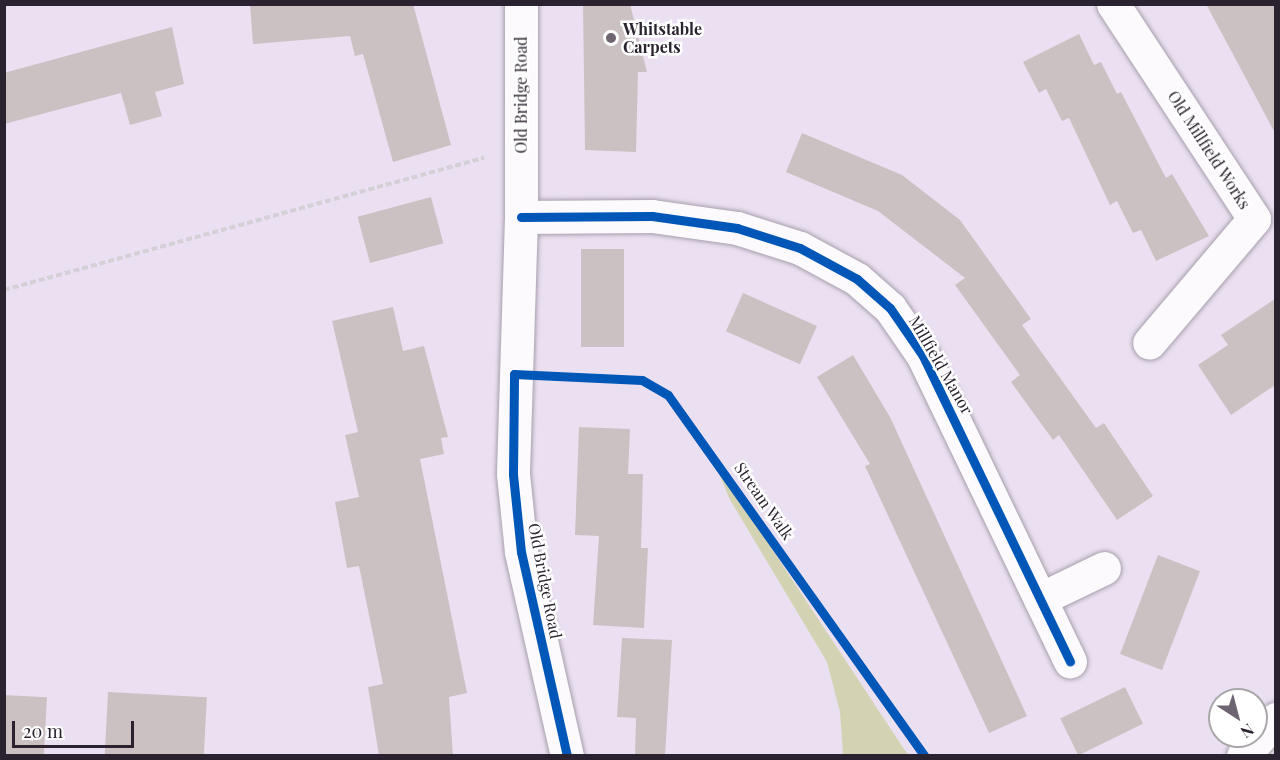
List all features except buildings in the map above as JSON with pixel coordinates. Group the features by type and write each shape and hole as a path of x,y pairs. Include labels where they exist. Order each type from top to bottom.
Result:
{"street":[{"name":"Old Bridge Road","path":"521,4 521,217 513,474 520,552 567,756"},
{"name":"Old Millfield Works","path":"1113,4 1254,219 1149,343"},
{"name":"Millfield Manor","path":"521,217 652,216 719,225 780,240 857,279 890,308 923,356 1070,661"},
{"path":"1040,599 1104,568"},
{"path":"1243,756 1275,719"}],"path":[{"path":"4,290 522,147"}],"green space":[{"path":"715,463 909,755 843,755 840,712 827,662 729,498"}],"cycle path":[{"path":"521,217 652,216 737,228 800,248 857,279 890,308 923,356 1070,661"},
{"name":"Stream Walk","path":"567,756 521,552 513,474 514,374 642,380 668,395 925,756"}],"place":[{"name":"Whitstable Carpets","path":"611,38"}]}
